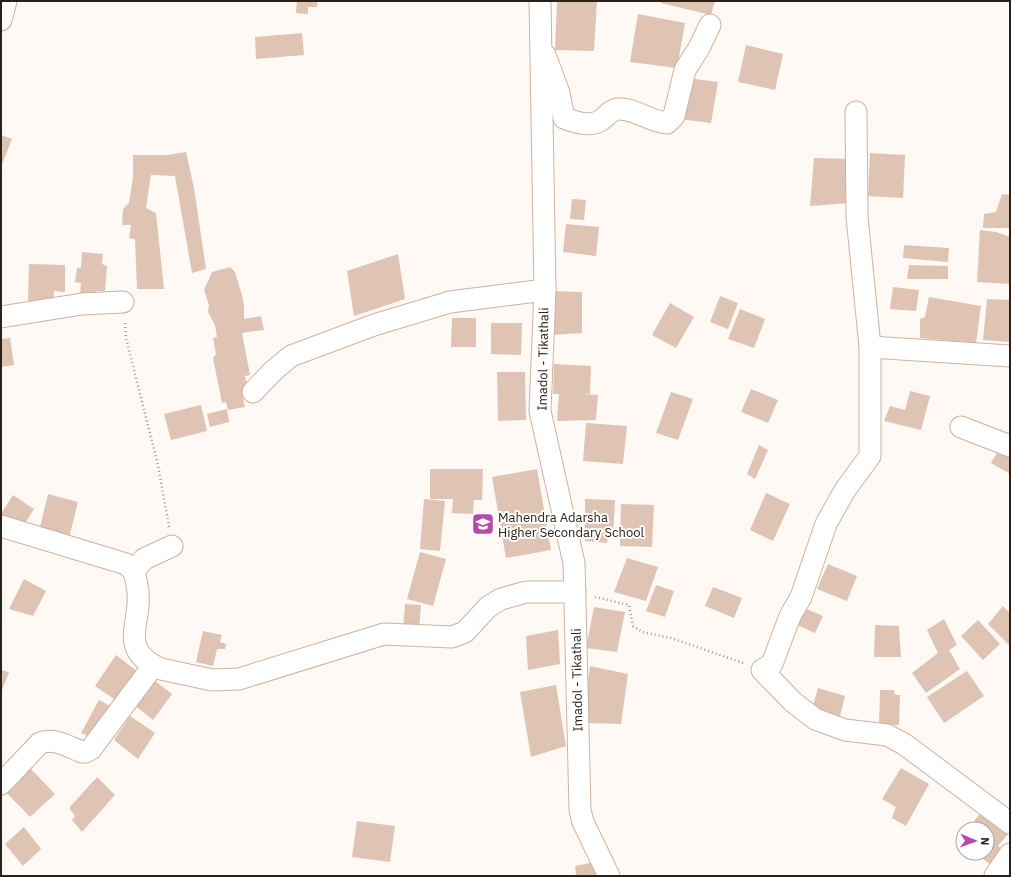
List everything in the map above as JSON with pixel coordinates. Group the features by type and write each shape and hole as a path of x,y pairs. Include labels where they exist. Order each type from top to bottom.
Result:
{"street":[{"path":"1,20 6,1"},
{"name":"Imadol - Tikathali","path":"540,1 545,290 540,411 574,563 580,810 583,822 609,876"},
{"path":"540,39 559,93 564,118 584,124 594,123 601,120 616,109 667,123 674,116 685,70 700,48 710,26"},
{"path":"856,112 857,217 870,347 870,456 845,490 826,524 801,597 790,616 772,664 762,670 793,702 815,719 845,730 887,734 904,744 1010,823"},
{"path":"253,392 273,371 291,356 374,325 450,302 545,290"},
{"path":"1,317 82,304 123,302"},
{"path":"870,347 1010,356"},
{"path":"961,427 1010,446"},
{"path":"1,526 126,564 134,571 139,594 139,608 133,630 134,643 139,654 153,666 176,674 212,680 239,679 384,634 452,637 465,632 488,607 501,599 526,592 575,592"},
{"path":"134,571 144,559 172,546"},
{"path":"1,784 40,743 46,740 54,741 82,752 86,752 91,749 153,666"},
{"path":"995,876 1010,854"}],"path":[{"path":"123,302 126,338 158,464 168,515 172,546"},
{"path":"575,592 629,605 632,626 642,632 671,638 762,670"}],"building":[{"path":"297,1 318,1 317,7 308,7 308,14 296,13"},
{"path":"557,1 597,1 594,51 555,50"},
{"path":"661,1 715,1 711,15 661,3"},
{"path":"638,14 685,23 677,68 630,62"},
{"path":"302,33 304,55 256,59 255,37"},
{"path":"746,45 783,54 775,90 738,82"},
{"path":"687,78 718,82 711,123 680,119"},
{"path":"1,135 12,139 1,167"},
{"path":"186,152 194,188 206,269 192,273 175,176 151,175 146,208 156,213 164,289 137,289 135,239 129,238 131,225 122,225 123,209 129,203 133,177 133,155 167,155"},
{"path":"870,153 905,155 903,198 868,196"},
{"path":"814,158 852,159 851,203 810,206"},
{"path":"1002,194 1010,195 1010,228 983,228 984,214 996,212"},
{"path":"572,199 586,200 584,220 570,219"},
{"path":"566,224 599,227 596,256 563,252"},
{"path":"980,230 996,232 1010,237 1010,284 977,282"},
{"path":"904,245 949,248 948,262 903,258"},
{"path":"82,252 103,254 102,264 107,266 105,291 96,291 95,296 80,295 81,283 75,282 77,268 81,268"},
{"path":"398,254 405,299 354,316 347,271"},
{"path":"29,264 65,265 65,292 54,291 53,302 28,301"},
{"path":"909,265 948,266 948,279 907,279"},
{"path":"230,267 235,272 242,295 244,319 261,316 264,330 242,333 250,375 245,376 248,390 242,394 245,407 228,410 226,402 222,403 213,358 216,354 213,338 217,337 215,325 208,312 209,305 204,290 212,272"},
{"path":"893,287 919,290 916,311 890,309"},
{"path":"552,291 582,292 582,333 552,335"},
{"path":"720,296 738,303 728,329 710,322"},
{"path":"929,297 981,306 976,343 920,338 920,319 925,317"},
{"path":"987,299 1010,300 1010,342 983,340"},
{"path":"670,303 694,317 676,348 652,335"},
{"path":"740,309 765,319 754,348 728,339"},
{"path":"452,318 476,318 476,347 451,347"},
{"path":"491,323 522,323 521,355 491,354"},
{"path":"10,338 14,365 1,367 1,339"},
{"path":"554,364 591,366 590,394 582,394 598,395 596,420 557,421 559,394 553,394"},
{"path":"497,372 525,372 526,420 498,421"},
{"path":"751,389 778,400 768,423 741,412"},
{"path":"910,391 930,396 921,430 884,421 890,406 905,410"},
{"path":"671,392 693,399 678,440 656,433"},
{"path":"201,405 207,431 171,440 164,414"},
{"path":"227,409 229,422 210,427 207,414"},
{"path":"586,423 627,426 623,464 583,461"},
{"path":"1002,444 1010,448 1010,474 991,463"},
{"path":"759,445 768,450 755,479 747,474"},
{"path":"430,469 483,469 482,500 474,500 473,514 452,513 453,499 430,499"},
{"path":"537,469 551,550 506,558 492,477"},
{"path":"766,493 790,504 773,541 750,530"},
{"path":"48,494 78,502 68,542 39,531"},
{"path":"13,495 34,509 21,530 1,518 1,514"},
{"path":"424,499 445,501 440,551 420,549"},
{"path":"585,499 615,500 613,538 608,537 607,543 585,541"},
{"path":"621,504 654,505 652,547 620,546"},
{"path":"420,552 446,559 433,606 407,599"},
{"path":"627,558 658,567 646,601 614,592"},
{"path":"828,564 857,576 847,601 817,589"},
{"path":"24,579 46,591 33,616 9,609"},
{"path":"656,585 674,591 665,617 646,611"},
{"path":"713,587 742,598 734,618 705,606"},
{"path":"405,604 421,605 419,631 403,630"},
{"path":"1003,606 1010,613 1010,646 988,624"},
{"path":"594,607 625,612 617,652 586,648"},
{"path":"802,607 823,616 815,633 795,624"},
{"path":"944,619 957,645 949,650 960,669 926,693 912,673 938,653 927,630"},
{"path":"978,620 1000,644 983,660 961,636"},
{"path":"875,625 899,626 901,657 874,657"},
{"path":"558,630 560,664 528,670 526,636"},
{"path":"203,631 222,635 220,642 226,644 225,649 217,649 213,666 196,662"},
{"path":"116,655 137,671 117,701 95,686"},
{"path":"590,666 628,674 621,724 586,723 586,695"},
{"path":"1,670 9,672 1,693"},
{"path":"967,671 984,696 944,723 927,697"},
{"path":"155,681 172,694 153,720 133,704 143,692 146,695"},
{"path":"556,685 566,746 531,757 520,692"},
{"path":"818,688 845,696 839,720 811,713"},
{"path":"880,690 894,690 895,695 900,695 899,725 879,725"},
{"path":"99,700 114,708 96,739 81,733"},
{"path":"130,716 155,733 138,759 114,740"},
{"path":"29,767 55,794 30,817 4,790"},
{"path":"901,768 929,784 906,826 892,818 896,807 882,799"},
{"path":"97,777 115,795 82,832 72,820 75,816 69,808"},
{"path":"985,807 1010,832 998,846 1005,852 995,868 986,861 995,861 995,821 974,821"},
{"path":"357,821 395,826 390,862 352,857"},
{"path":"24,827 41,849 23,866 5,844"},
{"path":"595,862 598,876 576,876 575,866"}],"place":[{"name":"Mahendra Adarsha Higher Secondary School","path":"483,524"}]}
